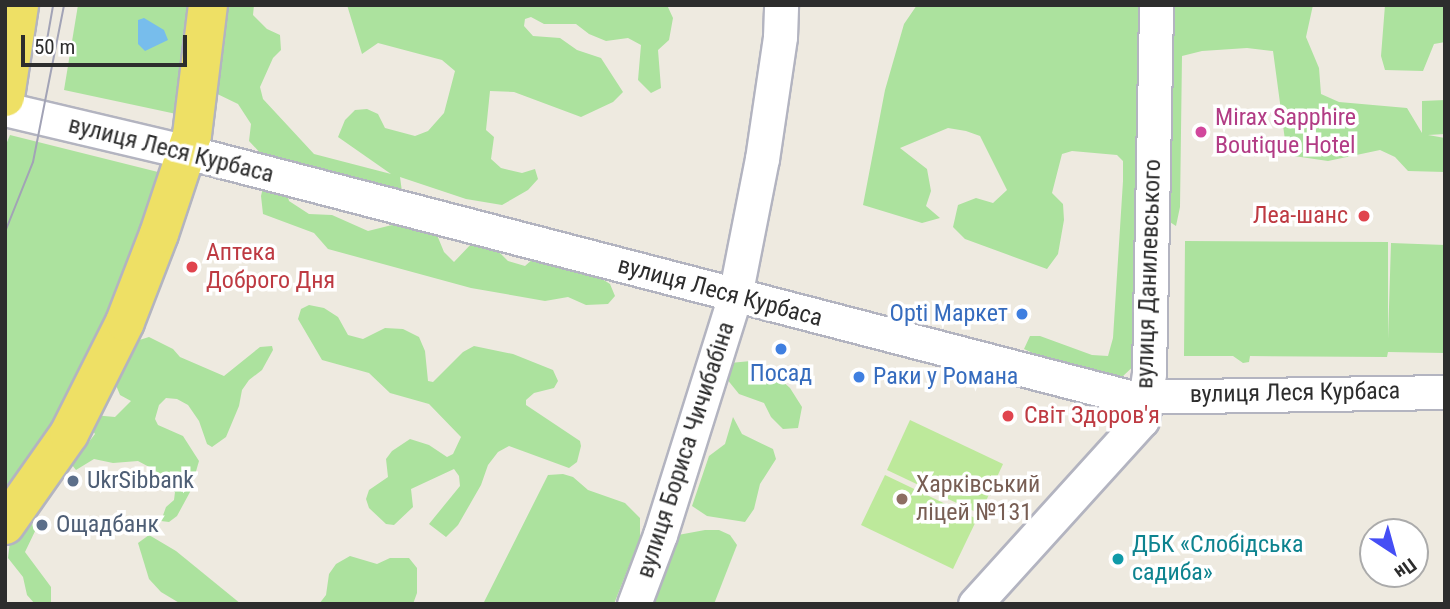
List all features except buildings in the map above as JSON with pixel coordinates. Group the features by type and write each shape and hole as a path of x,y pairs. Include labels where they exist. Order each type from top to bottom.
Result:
{"main road":[{"path":"5,97 19,5"},
{"path":"5,525 69,434 118,334 187,152 206,38 208,5"}],"street":[{"name":"вулиця Бориса Чичибабіна","path":"634,604 660,535 735,296 762,159 780,37 781,5"},
{"name":"вулиця Данилевського","path":"975,604 1142,419 1147,396 1156,5"},
{"name":"вулиця Леся Курбаса","path":"5,109 187,152 1116,394 1147,396 1445,391"}],"green space":[{"path":"78,5 199,5 181,115 64,90"},
{"path":"215,5 254,5 253,15 267,29 280,35 281,50 273,58 260,87 263,99 314,154 391,174 338,137 345,120 355,110 367,109 378,114 385,128 415,136 428,131 444,113 455,71 442,60 378,43 362,54 347,5 667,5 673,18 669,40 658,50 661,88 651,93 638,80 641,45 628,38 606,41 589,34 576,24 544,24 531,17 525,19 524,26 533,36 560,38 577,50 601,58 623,92 613,102 581,117 514,92 490,91 486,130 494,137 491,159 501,168 522,173 535,169 538,179 528,190 502,205 466,199 400,177 403,199 264,157 249,141 251,124 238,104 207,89"},
{"path":"917,5 1150,5 1139,361 1122,377 1050,361 1024,349 1030,336 1040,336 1092,355 1108,356 1113,338 1123,181 1123,161 1117,155 1072,151 1062,154 1052,193 1063,204 1064,220 1058,254 1047,269 965,239 953,227 958,205 976,198 993,203 1007,190 980,136 966,131 948,128 900,148 927,169 931,191 926,206 940,218 922,223 863,205 885,90 904,24"},
{"path":"1161,5 1313,5 1306,37 1319,68 1321,94 1339,102 1407,108 1422,133 1422,101 1445,100 1445,134 1428,135 1445,138 1445,172 1408,171 1395,157 1380,150 1328,161 1287,155 1273,51 1247,48 1202,51 1182,56 1180,207 1176,226 1159,215"},
{"path":"1385,5 1445,5 1445,42 1434,44 1423,71 1385,70 1381,56"},
{"path":"10,135 162,173 144,234 55,429 5,502 5,147"},
{"path":"264,183 287,193 289,201 309,214 332,215 368,231 408,221 426,227 437,235 444,252 454,262 473,242 488,241 508,261 525,266 534,258 596,275 610,284 615,296 608,304 586,305 568,297 545,301 471,288 328,249 314,233 263,214 261,196"},
{"path":"1185,241 1388,242 1388,339 1391,243 1445,245 1445,353 1388,352 1387,357 1250,356 1249,362 1243,363 1233,356 1184,356"},
{"path":"309,305 324,308 338,317 348,335 363,339 385,328 403,329 419,337 425,351 428,381 433,382 463,352 474,346 513,354 553,370 558,381 554,388 534,393 526,400 526,405 580,441 577,462 569,468 509,446 498,452 488,465 481,485 458,525 446,537 429,524 460,486 459,476 454,469 411,489 413,507 394,525 386,524 369,508 366,499 369,490 388,477 386,459 392,451 410,439 429,445 447,457 453,454 461,437 429,404 390,393 369,373 322,360 298,319 301,309"},
{"path":"149,337 173,349 180,357 224,376 260,347 272,346 273,350 262,370 249,380 242,390 239,406 226,437 212,447 207,444 199,421 188,405 177,399 166,398 159,405 155,419 158,425 183,436 199,461 190,492 177,516 169,522 161,521 166,507 174,500 175,492 162,484 151,468 138,461 113,463 94,459 76,470 68,460 76,447 88,443 95,434 89,425 93,415 115,417 131,401 120,395 113,378 133,342"},
{"path":"751,361 772,372 790,388 802,407 798,428 783,429 771,417 764,403 739,394 726,378 730,363"},
{"path":"733,417 742,434 773,449 776,459 760,484 754,509 745,522 707,516 692,506 709,456 725,444"},
{"path":"910,420 1003,464 980,514 887,470"},
{"path":"563,474 573,477 588,490 625,503 640,518 640,538 614,604 483,604 548,475"},
{"path":"885,475 977,519 953,569 861,525"},
{"path":"35,522 38,525 25,552 51,587 51,604 35,604 27,595 23,577 8,558 10,541"},
{"path":"719,530 730,535 737,545 714,604 650,604 678,535"},
{"path":"149,535 176,551 241,604 181,604 161,592 149,579 138,543"},
{"path":"350,556 377,564 390,558 409,558 417,568 417,593 413,604 319,604 326,595 329,574 336,564"}],"water":[{"path":"144,18 164,30 168,40 145,51 138,44 138,20"}],"tram line":[{"path":"47,40 53,5"},
{"path":"5,232 33,162 64,5"}],"place":[{"name":"Mirax Sapphire Boutique Hotel","path":"1201,132"},
{"name":"Леа-шанс","path":"1364,216"},
{"name":"Аптека Доброго Дня","path":"192,267"},
{"name":"Opti Маркет","path":"1022,314"},
{"name":"Посад","path":"781,349"},
{"name":"Раки у Романа","path":"859,377"},
{"name":"Світ Здоров'я","path":"1008,416"},
{"name":"UkrSibbank","path":"73,481"},
{"name":"Харківський ліцей №131","path":"902,499"},
{"name":"Ощадбанк","path":"42,525"},
{"name":"ДБК «Слобідська садиба»","path":"1118,559"}]}
